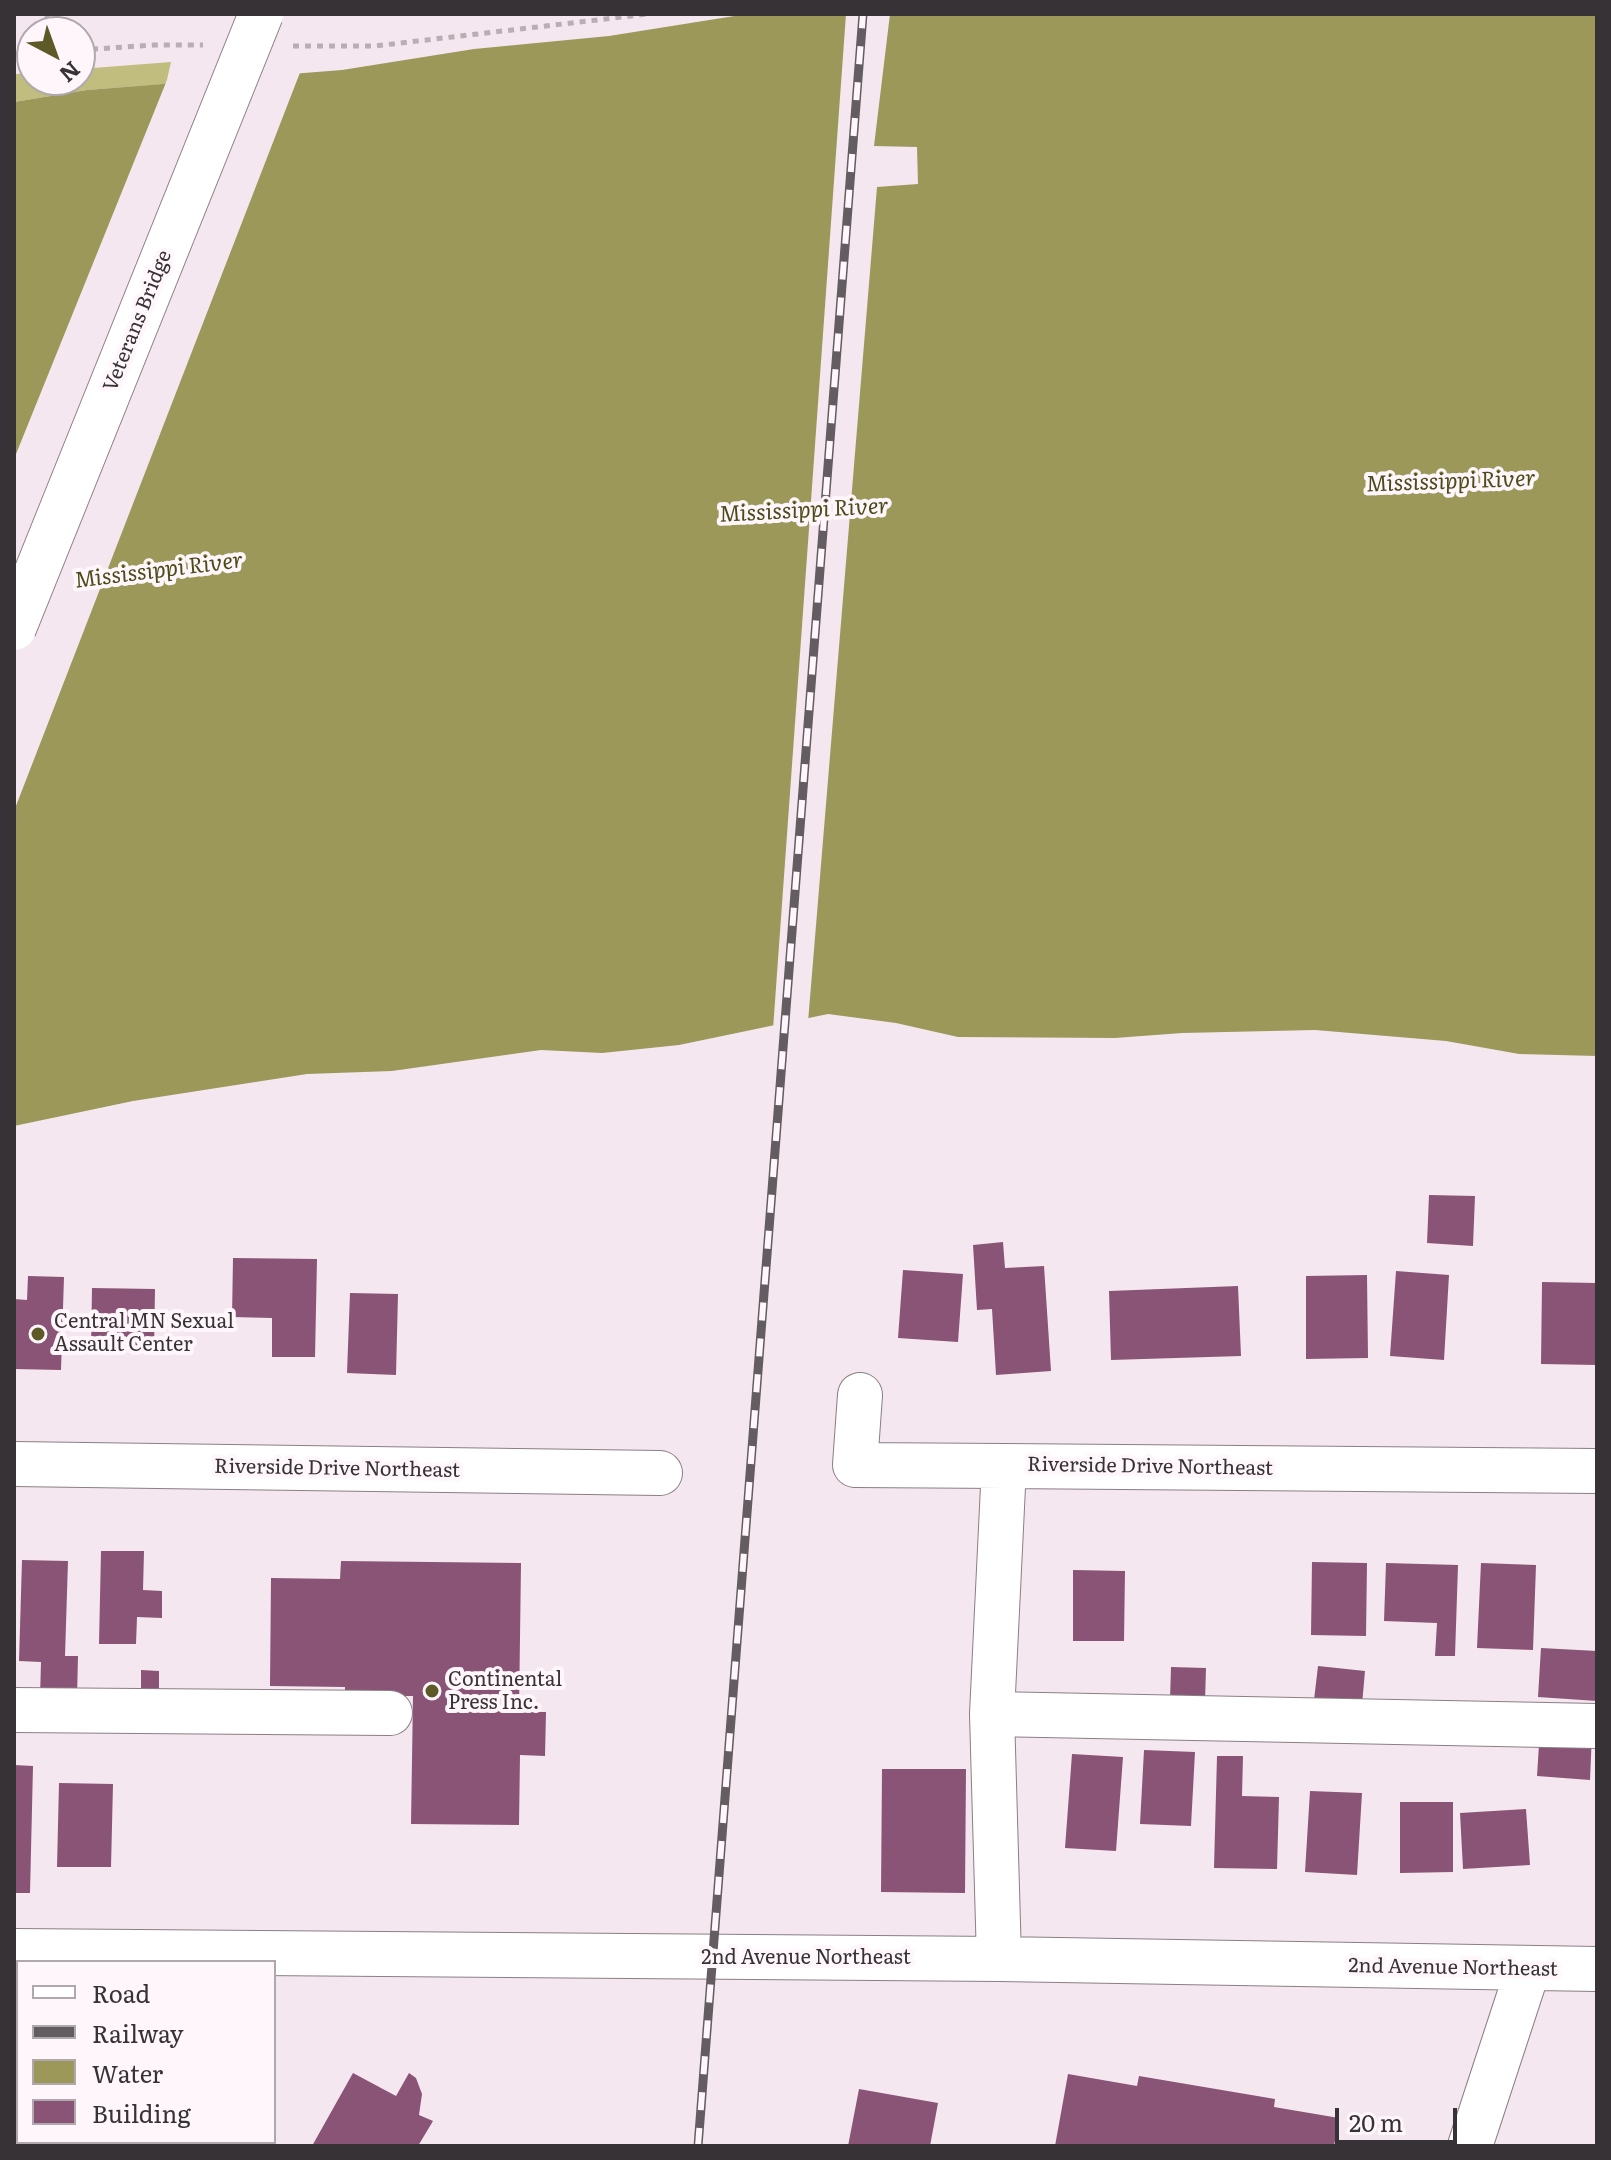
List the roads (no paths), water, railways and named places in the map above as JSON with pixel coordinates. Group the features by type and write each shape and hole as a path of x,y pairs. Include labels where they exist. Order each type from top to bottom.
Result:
{"street":[{"name":"Veterans Bridge","path":"14,628 271,30"},
{"path":"860,1395 855,1465 1004,1466"},
{"name":"Riverside Drive Northeast","path":"14,1464 660,1473"},
{"name":"Riverside Drive Northeast","path":"999,1959 992,1714 1004,1466 1597,1471"},
{"path":"14,1710 390,1713"},
{"path":"992,1714 1597,1726"},
{"name":"2nd Avenue Northeast","path":"14,1951 999,1959 1597,1969"},
{"path":"1470,2146 1528,1969"}],"water":[{"name":"Mississippi River","path":"747,14 1597,14 1597,1056 1519,1054 1446,1041 1315,1030 1115,1038 958,1037 896,1023 828,1014 679,1045 602,1053 541,1050 392,1071 307,1074 133,1101 14,1126 14,102 50,96 96,96 96,89 342,70 474,49 609,36"}],"railway":[{"path":"698,2146 863,14"}],"place":[{"name":"Central MN Sexual Assault Center","path":"38,1334"},
{"name":"Continental Press Inc.","path":"432,1691"}]}
